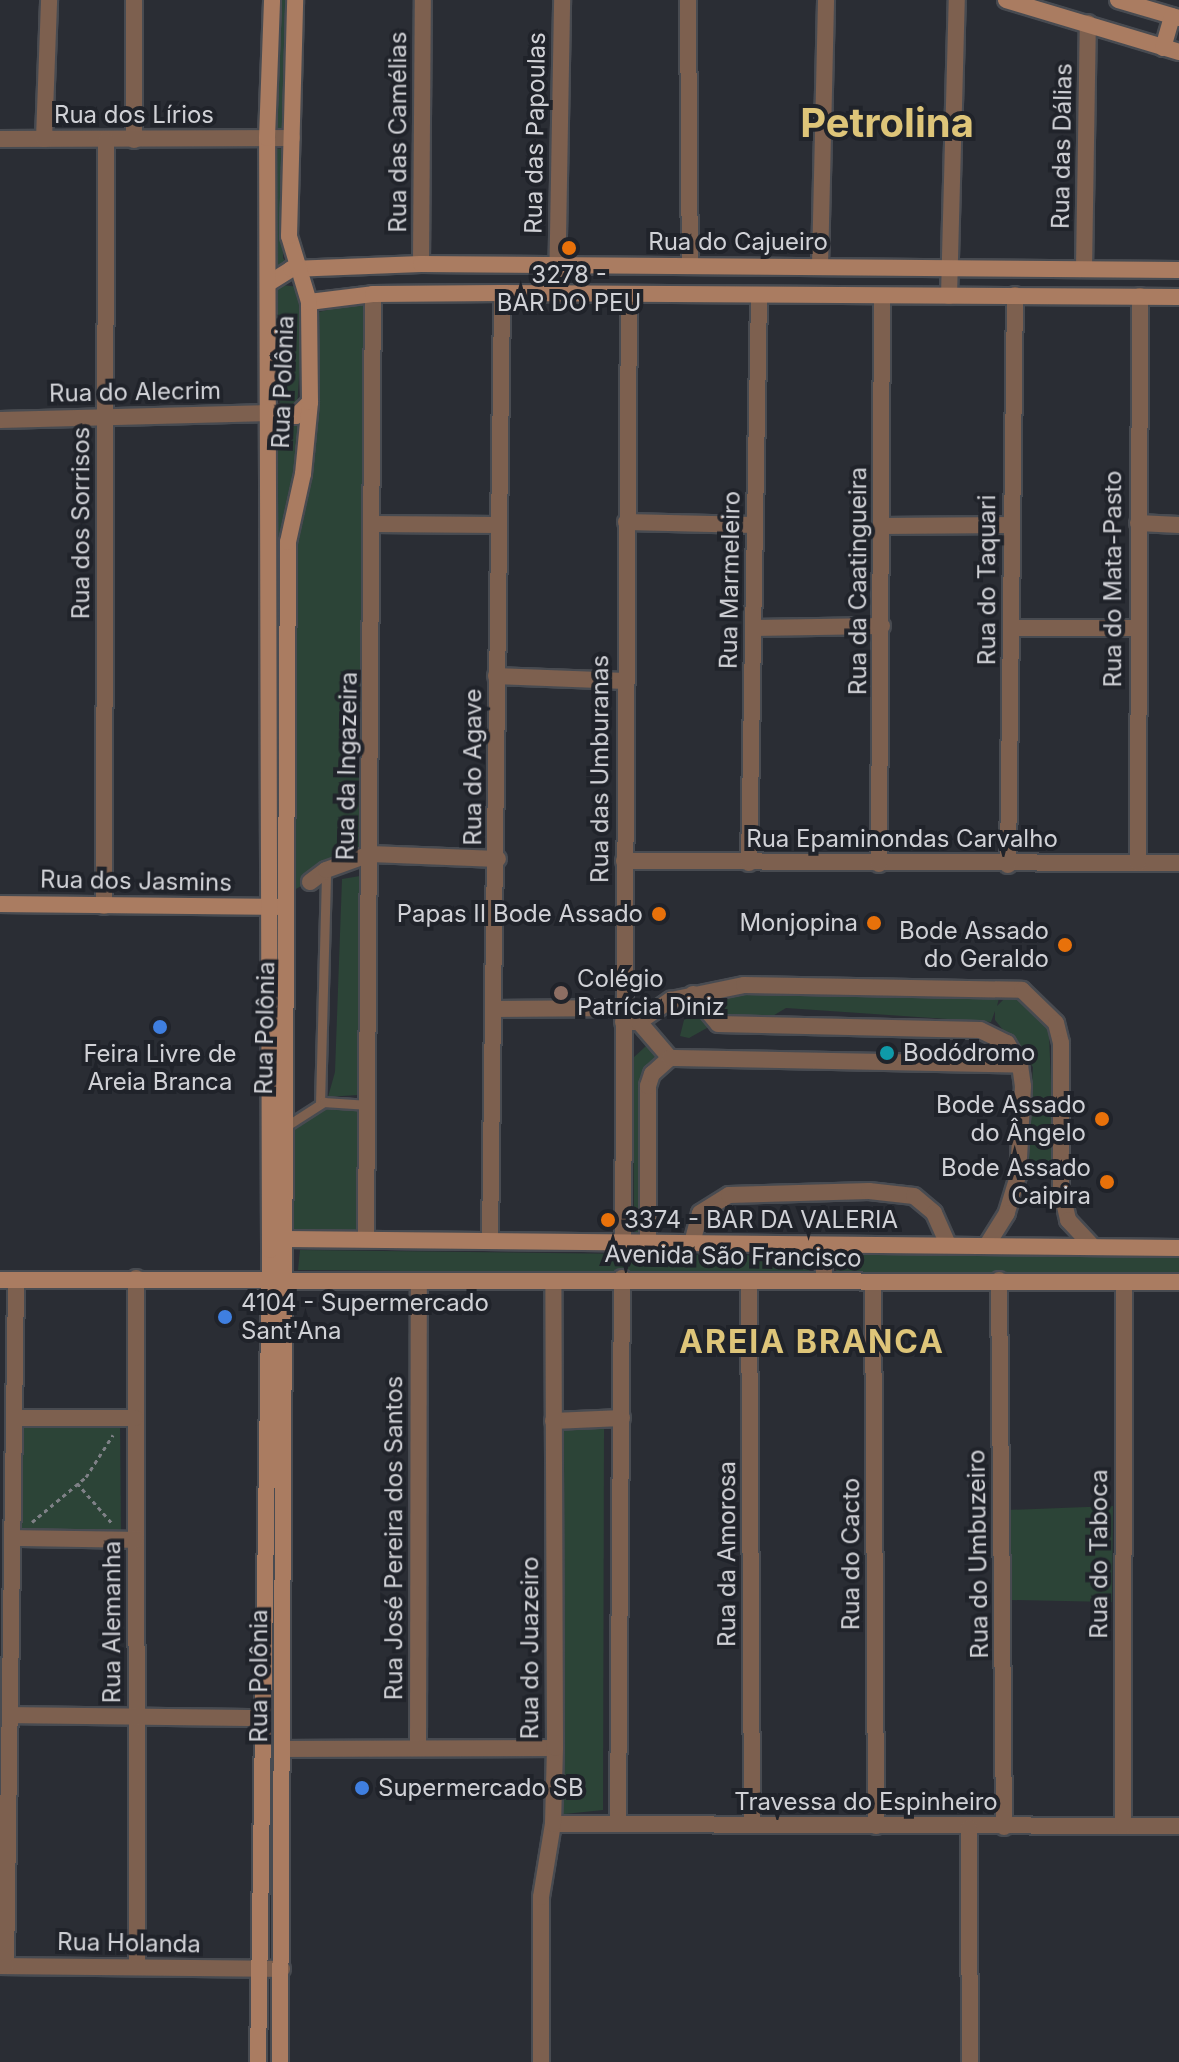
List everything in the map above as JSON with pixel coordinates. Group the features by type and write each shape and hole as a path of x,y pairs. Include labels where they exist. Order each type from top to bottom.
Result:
{"street":[{"path":"44,139 49,0"},
{"path":"134,0 134,140"},
{"name":"Rua Polônia","path":"258,2062 270,1250 271,413 267,138 272,0"},
{"name":"Rua Polônia","path":"280,2062 290,906 288,542 303,474 310,402 309,302 289,236 295,0"},
{"name":"Rua das Camélias","path":"421,264 423,0"},
{"name":"Rua das Papoulas","path":"557,294 562,0"},
{"path":"688,0 690,266"},
{"path":"820,266 826,0"},
{"path":"949,296 957,0"},
{"path":"1006,0 1171,50 1176,17 1118,0"},
{"name":"Rua das Dálias","path":"1084,269 1088,23"},
{"name":"Rua dos Lírios","path":"0,139 292,138"},
{"name":"Rua dos Sorrisos","path":"104,906 106,140"},
{"name":"Rua do Cajueiro","path":"298,269 421,264 1179,270"},
{"path":"269,283 279,272 298,269"},
{"path":"309,302 373,294 502,293 882,298 1015,295 1179,297"},
{"name":"Rua do Agave","path":"490,1241 498,859 496,525 502,293"},
{"name":"Rua da Ingazeira","path":"366,1239 374,524 373,294"},
{"name":"Rua do Taquari","path":"1008,865 1015,295"},
{"name":"Rua das Umburanas","path":"623,1243 628,1017 624,681 629,296"},
{"name":"Rua do Mata-Pasto","path":"1138,863 1136,628 1140,296"},
{"name":"Rua Marmeleiro","path":"749,863 759,297"},
{"name":"Rua da Caatingueira","path":"879,864 882,298"},
{"path":"271,413 296,416 310,402"},
{"name":"Rua do Alecrim","path":"0,420 271,413"},
{"path":"626,522 754,525"},
{"path":"1138,523 1179,525"},
{"path":"374,524 496,525"},
{"path":"882,526 1011,525"},
{"path":"753,628 882,626"},
{"path":"1012,628 1136,628"},
{"path":"496,676 624,681"},
{"path":"310,882 326,870 370,854 498,859"},
{"name":"Rua Epaminondas Carvalho","path":"624,861 1008,865 1179,863"},
{"name":"Rua dos Jasmins","path":"0,904 290,906"},
{"path":"493,1009 628,1017 693,994 758,985 1007,987 1034,996 1056,1023 1061,1043 1065,1208 1075,1232 1093,1247"},
{"path":"693,994 718,1024 980,1030 1007,1043 1020,1065 1018,1176 1007,1213 986,1246"},
{"path":"628,1017 670,1058"},
{"path":"648,1242 648,1086 652,1074 670,1058 1020,1065"},
{"path":"692,1243 700,1213 729,1195 869,1191 914,1196 934,1213 948,1245"},
{"path":"270,1250 286,1239"},
{"name":"Avenida São Francisco","path":"286,1239 1179,1248"},
{"path":"823,1245 824,1280"},
{"name":"Rua Alemanha","path":"136,1278 128,1418 137,1967"},
{"path":"618,1823 622,1278"},
{"name":"Avenida São Francisco","path":"8,1280 553,1281 622,1278 749,1282 1179,1282"},
{"path":"3,1966 12,1715 6,1643 14,1538 15,1418 8,1280"},
{"name":"Rua do Umbuzeiro","path":"999,1280 1004,1827"},
{"name":"Rua José Pereira dos Santos","path":"418,1746 419,1281"},
{"name":"Rua do Juazeiro","path":"541,2062 541,1897 553,1824 555,1748 553,1281"},
{"name":"Rua da Amorosa","path":"749,1282 752,1825"},
{"name":"Rua do Cacto","path":"873,1282 876,1826"},
{"name":"Rua do Taboca","path":"1123,1826 1124,1283"},
{"path":"15,1418 128,1418"},
{"path":"553,1421 622,1418"},
{"path":"14,1538 129,1537"},
{"path":"12,1715 261,1718"},
{"path":"283,1749 418,1746 555,1748"},
{"name":"Travessa do Espinheiro","path":"553,1824 969,1828 1179,1826"},
{"path":"969,1828 970,2062"},
{"name":"Rua Holanda","path":"3,1966 282,1969"}],"lane":[{"path":"320,1104 326,870"},
{"path":"288,1125 320,1104 344,1100 368,1105"}],"path":[{"path":"29,1526 94,1466 128,1418"},
{"path":"77,1483 129,1537"}],"green space":[{"path":"276,0 291,0 287,134 272,134"},
{"path":"275,149 287,149 283,258 288,264 275,271"},
{"path":"282,285 299,287 304,301 297,408 280,408 273,294"},
{"path":"368,300 365,849 296,889 292,523 315,313"},
{"path":"278,424 304,426 283,523 282,890 275,892"},
{"path":"360,876 358,1095 328,1097 335,1072 342,879"},
{"path":"744,991 1000,994 997,1006 1010,993 1027,1000 1044,1018 1049,1035 1055,1177 1027,1166 1033,1067 995,1020 995,1011 991,1022 786,1008 771,1017 723,1019 689,1038 680,1036 684,1020"},
{"path":"658,1035 674,1047 642,1078 643,1234 634,1233 633,1058"},
{"path":"331,1105 356,1108 361,1119 358,1230 292,1229 294,1128"},
{"path":"300,1250 808,1256 810,1275 298,1270"},
{"path":"837,1254 1179,1257 1179,1276 836,1274"},
{"path":"20,1421 120,1421 121,1534 17,1536"},
{"path":"557,1427 604,1427 603,1810 555,1815"},
{"path":"1113,1506 1112,1602 1010,1600 1007,1510"}],"place":[{"name":"3278 - BAR DO PEU","path":"569,248"},
{"name":"Papas II Bode Assado","path":"659,914"},
{"name":"Monjopina","path":"874,923"},
{"name":"Bode Assado do Geraldo","path":"1065,945"},
{"name":"Colégio Patrícia Diniz","path":"561,993"},
{"name":"Feira Livre de Areia Branca","path":"160,1027"},
{"name":"Bodódromo","path":"887,1053"},
{"name":"Bode Assado do Ângelo","path":"1102,1119"},
{"name":"Bode Assado Caipira","path":"1107,1182"},
{"name":"3374 - BAR DA VALERIA","path":"608,1220"},
{"name":"4104 - Supermercado Sant'Ana","path":"225,1317"},
{"name":"Supermercado SB","path":"362,1788"}],"district":[{"name":"Petrolina","path":"887,123"},
{"name":"AREIA BRANCA","path":"812,1342"}]}
